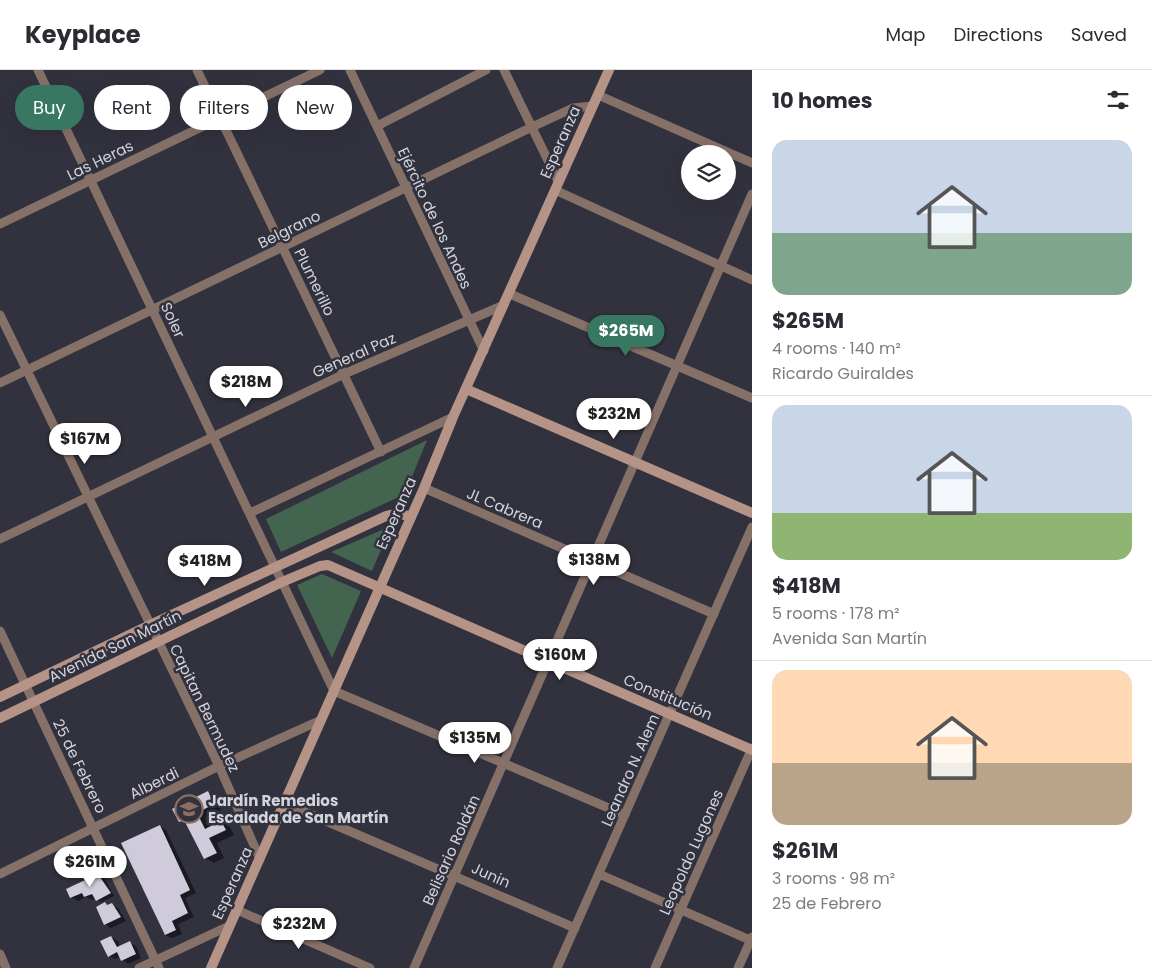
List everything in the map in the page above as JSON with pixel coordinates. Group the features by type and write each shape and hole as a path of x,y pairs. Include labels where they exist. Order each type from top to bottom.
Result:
{"main road":[{"name":"Esperanza","path":"211,968 424,488 453,417 510,294 556,186 609,70"},
{"path":"466,389 752,513"},
{"name":"Avenida San Martín","path":"0,697 150,625 386,516 398,513 411,517"},
{"name":"Avenida San Martín","path":"0,718 282,582 320,566 328,565 379,588"},
{"name":"Constitución","path":"379,588 752,749"}],"street":[{"name":"Soler","path":"38,70 334,691"},
{"name":"Plumerillo","path":"197,70 204,85"},
{"name":"Las Heras","path":"268,95 320,70"},
{"name":"Ejército de los Andes","path":"350,70 484,351"},
{"path":"376,126 486,70"},
{"path":"504,70 532,127 556,186 752,280"},
{"path":"598,95 752,163"},
{"name":"Belgrano","path":"0,383 532,127 573,108 592,106"},
{"name":"Las Heras","path":"0,224 195,130"},
{"name":"Plumerillo","path":"226,130 381,452"},
{"name":"Belisario Roldán","path":"414,968 752,194"},
{"path":"510,294 752,398"},
{"name":"General Paz","path":"0,539 344,374 504,305"},
{"name":"Capitan Bermudez","path":"0,315 219,766 260,859"},
{"path":"250,513 453,417"},
{"name":"JL Cabrera","path":"424,488 714,614"},
{"name":"Leandro N. Alem","path":"558,968 752,528"},
{"name":"25 de Febrero","path":"0,631 157,964"},
{"path":"334,691 625,816"},
{"name":"Alberdi","path":"0,874 219,766 321,720"},
{"name":"Leopoldo Lugones","path":"655,968 752,749"},
{"name":"Junin","path":"284,803 575,928"},
{"path":"599,874 752,939 738,968"},
{"path":"236,910 370,968"},
{"path":"139,968 157,964 230,926"},
{"path":"0,954 6,968"}],"green space":[{"path":"427,440 405,494 281,552 266,519"},
{"path":"391,526 372,571 331,552"},
{"path":"322,574 361,591 332,658 297,585"}],"building":[{"path":"208,791 214,804 197,813 205,829 221,821 226,830 209,838 217,853 204,859 184,820 179,822 172,809"},
{"path":"160,825 190,890 180,895 188,913 172,921 176,930 165,935 121,843"},
{"path":"98,874 111,893 96,901 92,894 84,897 82,893 70,898 66,889"},
{"path":"105,902 107,905 112,903 121,917 104,925 96,907"},
{"path":"111,936 117,947 130,941 136,954 121,961 117,952 108,957 100,941"}],"place":[{"name":"Jardín Remedios Escalada de San Martín","path":"189,809"}]}
